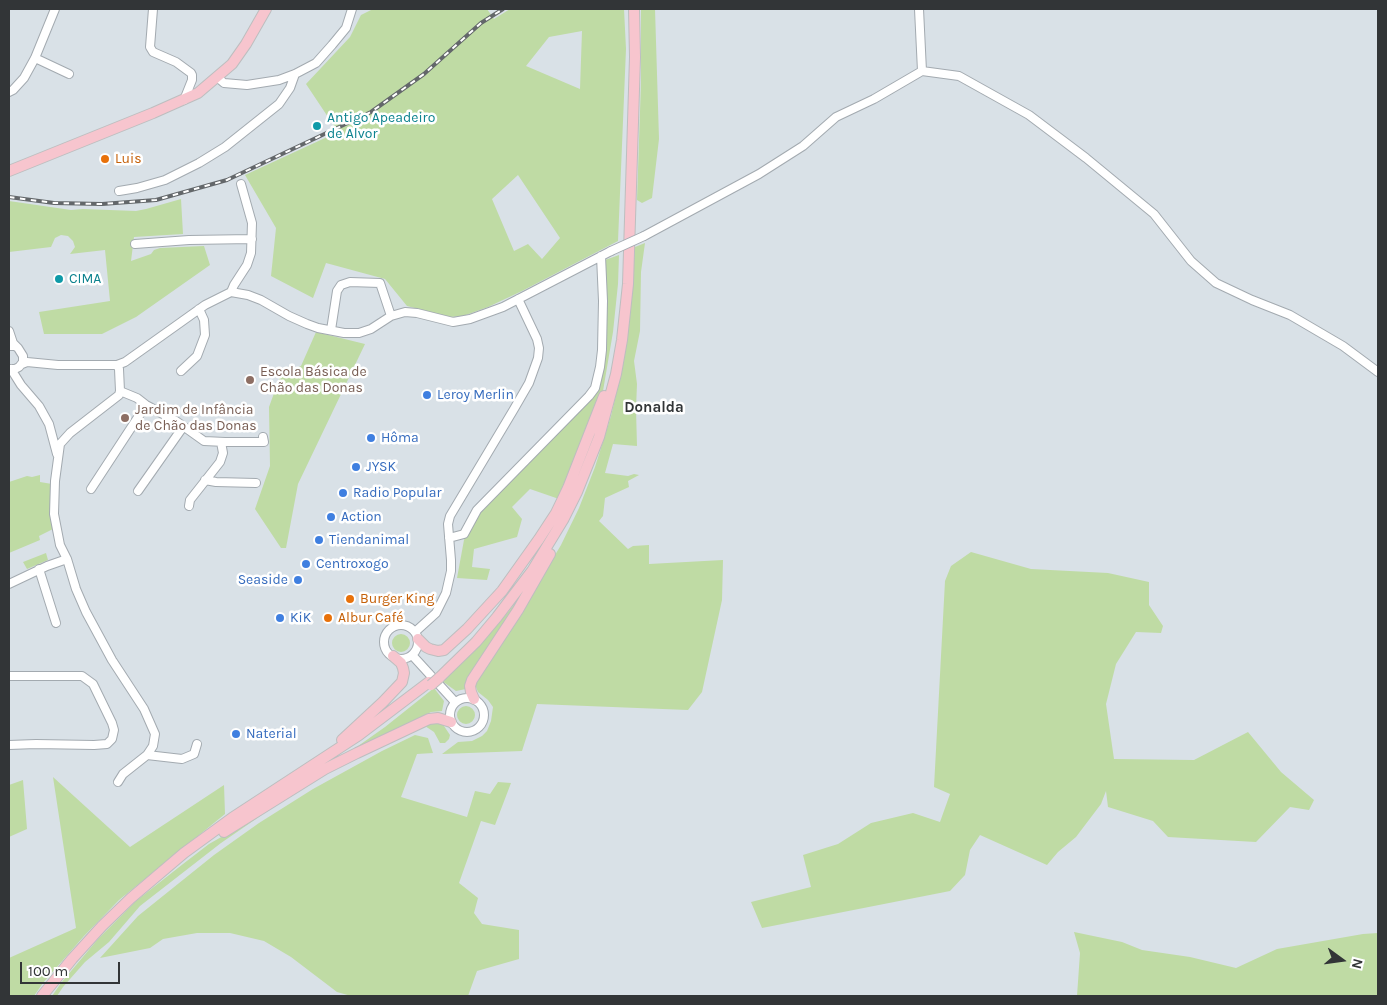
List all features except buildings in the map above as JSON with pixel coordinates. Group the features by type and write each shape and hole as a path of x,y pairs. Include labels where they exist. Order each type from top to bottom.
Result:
{"main road":[{"path":"9,171 198,93 232,64 266,9"},
{"path":"434,680 500,609 542,549 559,519 580,471 599,417 606,392 617,332 623,266 629,93 629,9"},
{"path":"474,700 470,686 472,680 531,588 554,547 574,505 600,440 616,374 628,284 635,57 634,9"},
{"path":"42,996 102,926 158,874 232,818 359,735 434,680 476,642 497,618 522,584 548,545 577,492 599,437 616,374"},
{"path":"416,635 426,647 438,651 444,650 467,629 502,591 556,513 568,488 606,392"},
{"path":"185,854 255,798 318,757 351,732 383,702 402,682 404,673 400,663 393,656"},
{"path":"185,854 326,769 357,753 430,719 438,718 451,722"}],"street":[{"path":"9,92 24,78 35,58 55,9"},
{"path":"153,9 150,47 153,52 176,62 192,75 192,80 184,100"},
{"path":"217,78 224,83 247,85 279,80 295,74 316,63 332,45 346,28 352,9"},
{"path":"919,9 922,71"},
{"path":"35,58 69,74"},
{"path":"15,367 27,362 58,365 117,365 125,362 205,305 231,292 262,300 307,324 344,333 359,333 371,329 391,316 405,312 453,322 470,319 518,300 601,256 644,236 759,174 803,146 836,117 874,99 922,71 959,76 1029,115 1086,158 1154,214 1191,261 1216,283 1290,315 1343,346 1378,372"},
{"path":"119,191 138,188 165,180 225,148 279,104 290,88 295,74"},
{"path":"231,292 234,284 248,266 251,254 252,224 241,184"},
{"path":"135,244 189,240 252,239"},
{"path":"449,538 464,534 477,510 590,396 595,388 602,350 603,301 601,256"},
{"path":"331,330 337,291 342,285 350,282 380,283 391,316"},
{"path":"416,635 436,614 446,593 451,571 448,524 453,510 510,417 529,382 538,358 539,348 537,339 518,300"},
{"path":"180,371 197,356 205,335 204,320 200,310"},
{"path":"9,331 14,343 23,356 15,367"},
{"path":"9,346 15,346 33,359 45,363"},
{"path":"117,365 119,369 120,395 70,433 60,444 54,481 54,514 60,545 86,612 112,660 144,709 155,734 153,746 147,754 123,774 118,782"},
{"path":"15,367 21,385 39,406 49,424 58,456"},
{"path":"120,391 137,398 176,421 204,441 264,442 263,437"},
{"path":"91,489 146,404"},
{"path":"138,491 183,427"},
{"path":"189,506 190,500 220,462 223,453 221,442"},
{"path":"205,480 256,483"},
{"path":"9,584 67,559"},
{"path":"39,570 56,623"},
{"path":"402,625 407,626 416,635 417,648 412,655 402,658 393,656 388,651 385,646 386,635 389,630 402,625"},
{"path":"412,655 455,702"},
{"path":"9,674 82,676 93,684 114,730 112,738 107,744 9,746"},
{"path":"464,698 474,700 481,706 483,711 483,721 480,726 476,730 466,732 456,729 451,722 450,711 455,702 464,698"},
{"path":"147,754 182,759 194,754 197,744"}],"green space":[{"path":"373,9 487,9 494,19 510,9 624,9 626,49 618,241 522,291 463,316 450,317 407,306 385,279 326,263 313,298 271,276 276,228 245,175 338,132 306,84 350,37 361,15","holes":["582,31 580,89 526,66 549,37","518,175 560,238 542,259 528,244 514,251 492,199"]},
{"path":"641,9 655,9 659,139 652,198 642,203 637,200 641,82"},
{"path":"181,199 183,234 134,237 131,261 151,254 154,250 160,248 204,246 210,265 136,317 102,334 44,334 39,312 110,301 105,250 70,254 75,247 73,241 68,236 61,235 55,238 51,247 9,252 9,201 71,210 136,211"},
{"path":"645,243 641,272 640,331 634,361 637,384 637,446 613,444 605,473 628,476 639,475 628,481 629,487 605,498 603,516 599,521 628,549 633,546 649,545 649,564 723,560 722,600 702,692 688,710 537,704 522,751 442,754 458,742 472,741 487,731 493,707 478,692 476,683 561,545 579,508 595,467 611,416 623,365 630,316 635,247"},
{"path":"619,255 613,332 603,391 588,435 559,499 530,489 512,507 522,519 517,537 474,549 472,567 490,569 487,580 457,578 464,540 471,521 481,507 598,390 606,309 605,260"},
{"path":"316,332 365,344 298,484 286,548 281,548 255,509 270,466 269,407 281,374 301,366"},
{"path":"40,475 40,482 52,484 53,529 39,536 40,540 9,553 9,482 27,476"},
{"path":"971,552 1031,569 1108,573 1149,582 1149,605 1163,626 1161,633 1136,632 1116,664 1106,704 1114,759 1194,760 1248,732 1281,772 1314,800 1309,810 1290,807 1256,842 1168,837 1153,821 1108,807 1106,791 1101,804 1076,837 1058,852 1047,865 980,835 970,850 965,875 950,891 762,928 751,902 811,887 803,855 838,844 871,823 913,813 940,822 950,794 934,787 945,581 951,566"},
{"path":"46,553 48,560 27,569 23,562"},
{"path":"525,590 471,674 466,689 456,691 442,681 471,654"},
{"path":"401,634 407,637 410,643 407,649 401,652 395,649 392,643 395,637"},
{"path":"434,688 444,701 442,711 431,712 344,756 385,727"},
{"path":"466,706 472,709 475,715 472,721 466,724 460,721 457,715 460,709"},
{"path":"430,722 442,723 450,735 445,743 440,743 434,732 425,726"},
{"path":"415,735 428,738 433,753 417,754 401,797 467,817 475,791 490,794 498,782 511,783 495,825 481,821 459,883 478,898 474,913 482,924 519,930 519,959 477,971 468,996 351,996 337,992 291,957 264,941 230,933 197,933 163,939 150,948 100,958 138,916 214,855 259,823 313,789"},
{"path":"53,777 130,847 224,785 225,814 119,900 84,936 34,996 9,996 9,958 76,928"},
{"path":"23,780 27,829 9,837 9,785"},
{"path":"269,810 221,843 140,906 109,942 85,962 57,996 52,996 98,939 136,901 209,844"},
{"path":"1074,932 1122,942 1142,950 1190,957 1236,968 1277,949 1378,933 1378,996 1077,996 1080,953"}],"railway":[{"path":"9,197 54,203 102,204 156,200 227,180 371,112 424,74 481,23 503,9"}],"place":[{"name":"Antigo Apeadeiro de Alvor","path":"317,126"},
{"name":"Luis","path":"105,159"},
{"name":"CIMA","path":"59,279"},
{"name":"Escola Básica de Chão das Donas","path":"250,380"},
{"name":"Leroy Merlin","path":"427,395"},
{"name":"Jardim de Infância de Chão das Donas","path":"125,418"},
{"name":"Hôma","path":"371,438"},
{"name":"JYSK","path":"356,467"},
{"name":"Radio Popular","path":"343,493"},
{"name":"Action","path":"331,517"},
{"name":"Tiendanimal","path":"319,540"},
{"name":"Centroxogo","path":"306,564"},
{"name":"Seaside","path":"298,580"},
{"name":"Burger King","path":"350,599"},
{"name":"KiK","path":"280,618"},
{"name":"Albur Café","path":"328,618"},
{"name":"Naterial","path":"236,734"}],"district":[{"name":"Donalda","path":"654,408"}]}
